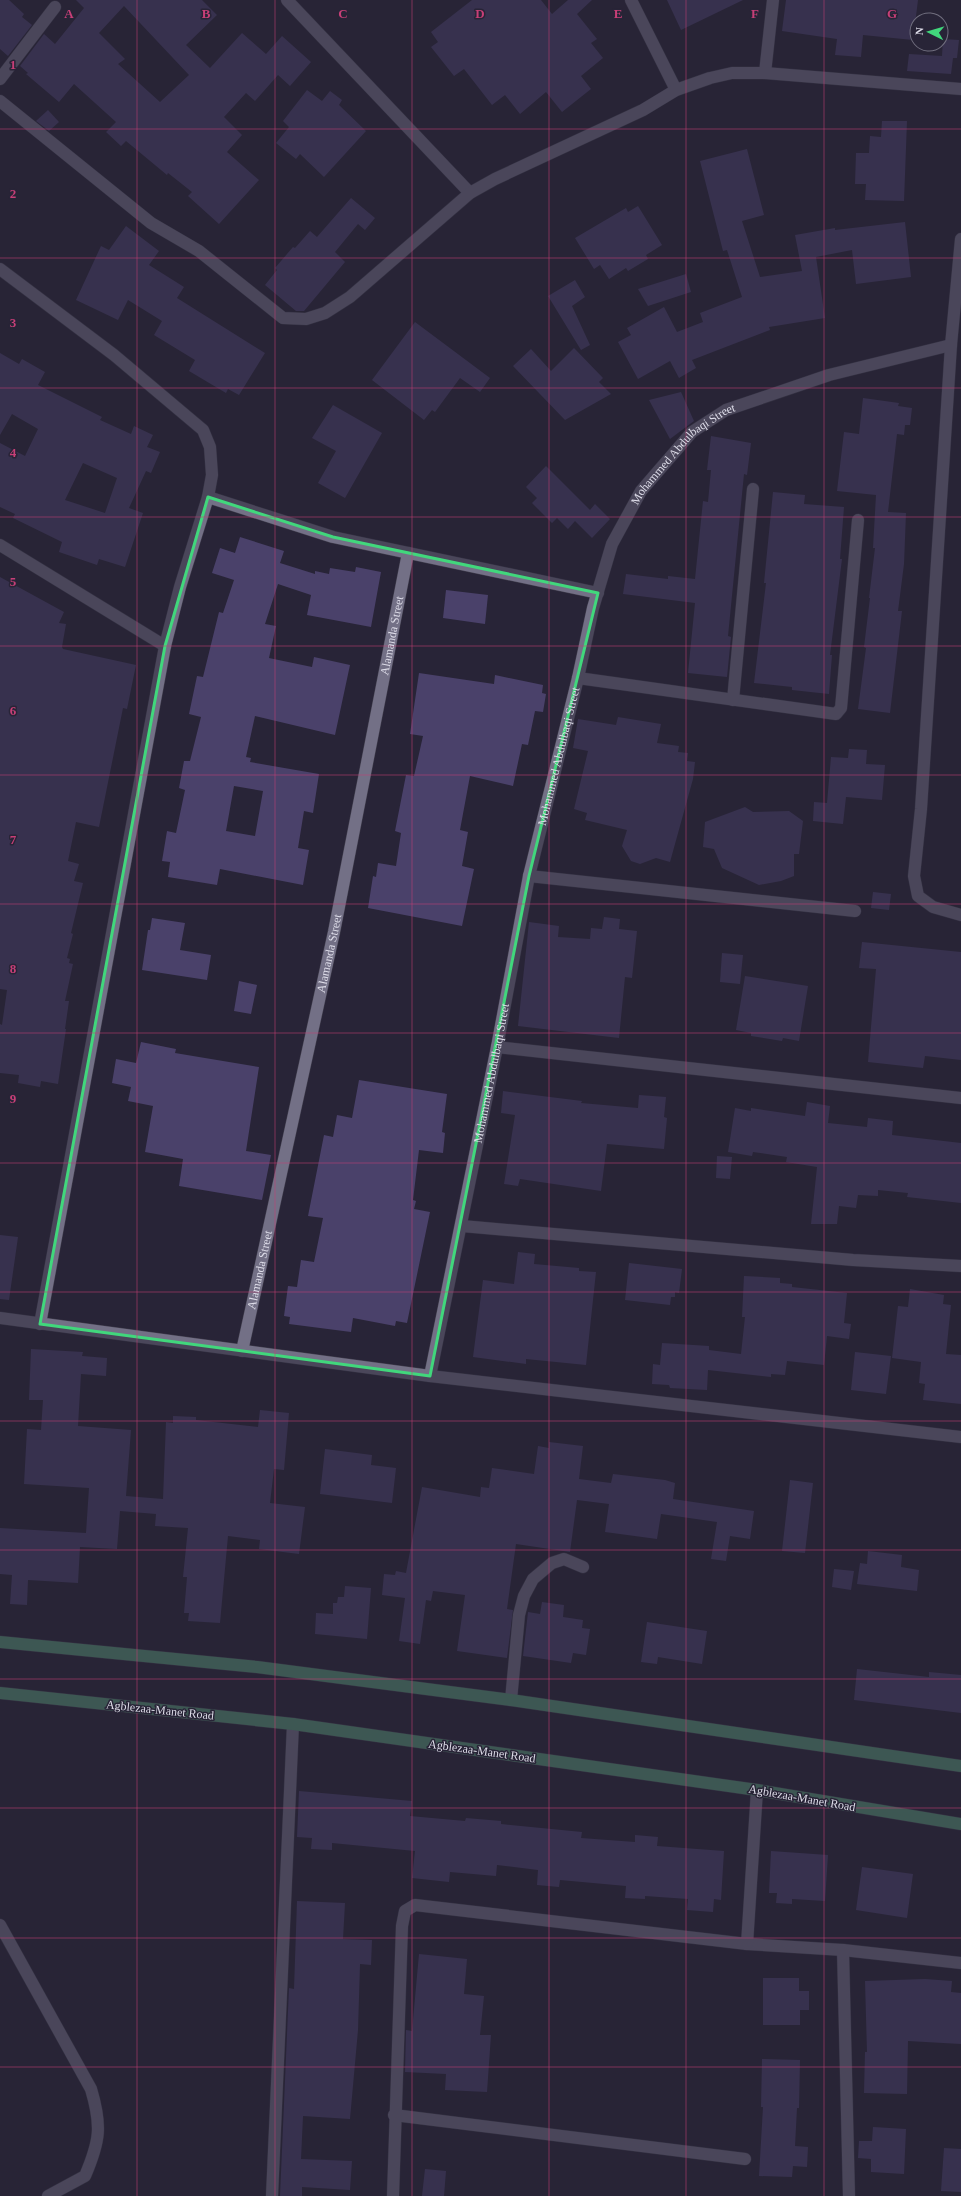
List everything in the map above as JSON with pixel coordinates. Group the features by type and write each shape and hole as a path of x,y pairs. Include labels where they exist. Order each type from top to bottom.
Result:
{"main road":[{"path":"0,1642 257,1667 511,1700 961,1766"},
{"name":"Agblezaa-Manet Road","path":"0,1692 293,1724 757,1790 961,1824"}],"street":[{"path":"287,0 470,193"},
{"path":"631,0 676,90"},
{"path":"765,73 773,0"},
{"path":"0,79 55,7"},
{"path":"0,101 151,223 198,250 283,318 306,318 325,313 350,297 470,193 495,178 643,110 676,90 710,78 732,73 765,73 961,89"},
{"path":"961,239 951,345 921,809 914,876 918,896 933,907 961,915"},
{"path":"0,269 114,354 203,430 212,461 212,475 208,497 180,587 165,646 40,1324"},
{"name":"Mohammed Abdulbaqi Street","path":"430,1376 498,1048 529,876 598,593 612,544 641,491 692,432 726,410 829,375 951,345"},
{"path":"733,700 753,489"},
{"path":"208,497 333,537 598,593"},
{"path":"578,678 827,714 836,714 840,708 858,520"},
{"path":"0,545 165,646"},
{"name":"Alamanda Street","path":"242,1351 334,932 408,554"},
{"path":"529,876 855,911"},
{"path":"498,1048 961,1098"},
{"path":"462,1226 853,1260 961,1266"},
{"path":"0,1318 430,1376 961,1437"},
{"path":"511,1700 520,1615 524,1596 533,1579 552,1563 564,1559 583,1567"},
{"path":"272,2196 293,1724"},
{"path":"747,1944 757,1790"},
{"path":"393,2196 394,2115 402,1926 405,1911 415,1904 747,1944 843,1950 961,1963"},
{"path":"0,1925 91,2089 97,2110 99,2138 85,2176 48,2196"},
{"path":"843,1950 849,2196"},
{"path":"394,2115 745,2159"}],"highlighted area":[{"path":"208,497 333,537 598,593 529,876 430,1376 40,1324 165,646"}],"building":[{"path":"0,0 9,0 24,14 22,17 32,25 8,56 0,49"},
{"path":"76,0 202,0 217,15 186,45 210,68 242,33 266,54 282,36 311,62 290,86 278,75 255,101 246,93 224,117 242,135 227,152 259,180 219,224 188,196 192,192 168,173 167,175 126,141 121,146 106,132 116,122 74,84 59,102 26,74 28,73 20,66 44,34 55,44 84,8","holes":["124,6 189,75 160,102 118,64 125,59 99,33"]},
{"path":"472,0 541,0 552,14 568,0 592,0 577,14 597,39 591,43 603,58 581,76 591,89 562,112 546,92 520,114 505,95 492,105 464,69 454,76 431,47 438,42 431,32"},
{"path":"667,0 743,0 681,30"},
{"path":"786,0 918,0 916,12 909,12 909,40 863,35 861,57 835,55 837,39 782,31"},
{"path":"949,39 959,40 957,58 953,58 951,74 907,71 909,54 942,56 942,52 949,52"},
{"path":"307,90 322,101 330,91 342,100 339,105 366,131 324,177 300,154 296,159 276,143 289,127 283,121"},
{"path":"48,110 59,122 49,131 36,121"},
{"path":"882,121 907,121 904,201 865,200 866,184 855,184 856,153 869,153 870,136 881,137"},
{"path":"747,149 764,215 742,221 760,277 802,271 795,235 835,228 835,230 905,222 911,277 856,284 852,250 816,257 825,318 769,327 770,330 692,360 696,368 679,378 670,361 638,379 618,342 631,335 627,328 664,307 677,332 703,322 700,313 742,297 727,250 723,251 700,161"},
{"path":"351,198 375,218 365,230 358,224 335,252 345,262 304,311 296,311 265,285 277,270 275,268 293,247 295,248 310,231 317,237"},
{"path":"638,206 662,245 646,255 648,259 628,271 626,268 609,279 600,265 594,269 575,238 626,208 628,212"},
{"path":"126,226 159,251 149,265 184,287 177,298 265,353 239,395 228,389 226,393 189,371 195,360 154,335 162,321 128,300 118,320 76,300 101,246 109,250"},
{"path":"686,274 691,292 648,306 638,289"},
{"path":"575,280 585,297 572,306 590,345 581,350 548,296"},
{"path":"415,322 490,378 480,392 460,378 435,412 432,410 424,420 372,380"},
{"path":"574,348 603,378 599,382 611,394 565,420 513,366 531,349 551,371"},
{"path":"0,353 19,364 22,359 45,372 38,385 102,417 100,420 131,434 134,426 153,435 147,447 160,452 151,473 146,471 129,508 143,513 125,567 99,559 97,565 59,552 62,542 13,518 15,514 0,507 0,443 25,456 38,429 12,414 0,435","holes":["83,463 117,478 105,513 65,500"]},
{"path":"681,392 694,421 670,439 649,400"},
{"path":"863,398 899,403 898,406 912,408 910,425 905,425 904,435 897,434 888,512 906,513 904,564 898,611 902,611 890,713 858,709 866,648 864,647 875,548 873,548 876,495 837,491 844,432 859,434"},
{"path":"333,405 382,433 345,498 318,483 336,451 312,438"},
{"path":"711,436 751,443 747,475 744,474 728,636 731,637 727,677 688,673 695,603 623,594 626,574 668,579 668,576 695,579 703,501 708,502 711,470 707,470"},
{"path":"546,466 590,510 595,504 610,519 592,538 575,521 568,529 557,518 552,523 532,503 537,498 526,487"},
{"path":"773,492 805,495 804,504 844,507 840,559 842,559 830,655 832,655 829,694 792,690 792,687 754,683 766,583 764,583"},
{"path":"240,537 284,551 280,563 315,574 315,571 329,574 330,568 355,572 356,567 381,572 371,627 307,615 311,595 278,584 265,624 276,626 269,658 312,667 314,657 350,665 335,735 255,716 246,757 251,758 250,762 319,774 313,813 304,811 298,848 309,850 303,885 220,869 217,885 168,877 170,862 162,861 167,831 176,833 185,790 179,788 184,761 190,761 201,717 189,714 197,676 203,677 219,612 223,613 234,580 212,573 220,548 235,553","holes":["234,786 263,791 255,836 226,831"]},
{"path":"0,577 64,612 59,623 66,624 62,647 63,649 136,665 127,709 123,708 99,827 76,822 68,861 79,864 74,881 83,883 71,933 73,934 67,958 70,959 69,963 73,964 65,1001 69,1001 66,1029 58,1084 41,1081 40,1087 18,1083 19,1075 0,1073 0,1024 2,1025 7,990 0,989"},
{"path":"446,590 488,595 485,624 443,618"},
{"path":"419,673 494,684 495,675 543,685 542,693 546,694 543,712 535,711 528,745 522,744 513,786 470,776 460,830 468,832 462,866 474,869 462,926 368,908 373,876 376,877 378,863 396,866 401,833 395,831 406,775 414,776 423,736 410,734"},
{"path":"618,717 661,724 657,743 679,746 678,752 688,753 687,761 695,762 693,779 670,862 656,858 640,864 631,861 622,846 627,830 585,820 587,813 574,809 588,751 573,748 578,719 616,725"},
{"path":"849,749 867,750 866,764 885,765 882,800 846,797 843,824 813,821 814,802 827,803 831,757 848,758"},
{"path":"745,807 753,812 789,811 803,821 799,854 794,854 794,876 781,881 759,885 722,868 714,849 703,847 705,822"},
{"path":"873,892 891,894 889,910 871,908"},
{"path":"604,917 620,919 619,929 637,931 632,978 625,977 619,1038 518,1026 529,922 559,926 558,937 590,939 591,928 602,929"},
{"path":"152,918 185,923 180,950 211,955 207,980 142,970 148,930 150,930"},
{"path":"862,942 961,952 961,1060 925,1056 923,1068 868,1062 876,969 859,968"},
{"path":"722,953 743,955 740,984 720,982"},
{"path":"745,976 808,986 799,1041 783,1038 782,1041 751,1036 751,1033 736,1030"},
{"path":"239,981 257,985 251,1014 234,1011"},
{"path":"141,1042 176,1049 175,1053 259,1067 246,1151 271,1155 262,1200 179,1186 183,1159 145,1152 153,1106 128,1101 131,1087 112,1083 116,1059 136,1063"},
{"path":"359,1080 447,1094 442,1132 445,1133 443,1153 419,1150 413,1200 416,1201 414,1209 430,1212 407,1323 396,1321 395,1326 353,1318 351,1332 289,1324 290,1317 284,1316 288,1286 297,1287 301,1260 314,1262 323,1218 308,1216 324,1135 333,1137 337,1115 352,1118"},
{"path":"503,1091 582,1101 581,1103 638,1108 639,1095 666,1097 664,1117 667,1118 664,1149 607,1144 601,1191 520,1179 518,1186 504,1184 515,1115 501,1113"},
{"path":"807,1102 830,1106 828,1123 867,1127 868,1118 893,1121 892,1135 961,1143 961,1203 907,1197 908,1193 878,1190 878,1196 858,1195 856,1208 839,1206 837,1224 811,1224 817,1167 786,1162 787,1157 753,1152 752,1156 728,1152 735,1108 751,1111 751,1108 805,1116"},
{"path":"717,1156 732,1157 730,1179 716,1178"},
{"path":"0,1235 18,1237 9,1300 0,1299"},
{"path":"518,1252 535,1254 534,1264 579,1268 579,1271 596,1272 586,1365 526,1359 526,1364 473,1357 483,1280 514,1284"},
{"path":"629,1263 682,1269 679,1293 675,1292 675,1297 671,1297 670,1305 625,1300"},
{"path":"744,1276 780,1278 780,1283 792,1284 792,1287 847,1293 844,1323 851,1324 849,1339 827,1336 824,1365 787,1361 785,1375 771,1374 771,1377 708,1370 707,1390 670,1388 669,1385 652,1384 653,1364 660,1365 662,1343 709,1346 709,1350 741,1354 745,1317 742,1317"},
{"path":"910,1289 944,1295 943,1304 951,1305 946,1354 961,1355 961,1404 923,1400 925,1384 919,1383 921,1362 892,1358 898,1306 908,1307"},
{"path":"31,1349 83,1352 82,1356 107,1358 106,1376 81,1374 78,1426 131,1430 126,1496 163,1499 166,1422 173,1423 173,1416 196,1417 196,1420 258,1427 260,1410 289,1413 284,1470 274,1469 270,1503 305,1507 299,1554 259,1549 260,1540 228,1536 220,1623 188,1621 189,1613 184,1613 187,1577 183,1577 188,1528 155,1526 156,1514 120,1511 117,1549 80,1547 78,1583 28,1580 27,1605 10,1604 12,1575 0,1574 0,1528 86,1533 89,1488 24,1484 27,1429 41,1430 43,1400 29,1400"},
{"path":"855,1352 891,1356 886,1394 851,1390"},
{"path":"549,1442 583,1446 579,1479 611,1483 613,1474 665,1480 675,1483 673,1499 754,1511 750,1539 730,1536 726,1561 711,1559 717,1522 661,1514 657,1539 605,1532 609,1504 577,1500 570,1552 516,1544 507,1609 513,1610 507,1658 457,1651 465,1595 433,1591 431,1601 426,1600 420,1644 399,1641 405,1598 382,1595 384,1574 395,1575 396,1571 406,1573 422,1487 480,1497 481,1487 489,1488 492,1468 534,1474 538,1446 549,1448"},
{"path":"325,1449 372,1455 371,1465 396,1468 392,1503 320,1494"},
{"path":"790,1480 813,1483 805,1553 782,1551"},
{"path":"868,1551 902,1555 901,1567 919,1570 917,1591 857,1584 860,1563 867,1564"},
{"path":"834,1569 854,1571 851,1590 832,1587"},
{"path":"345,1586 371,1588 367,1639 315,1634 316,1613 333,1614 333,1603 337,1603 338,1597 344,1597"},
{"path":"542,1602 564,1605 563,1617 583,1620 582,1628 590,1629 586,1655 573,1653 571,1663 523,1656 528,1612 540,1614"},
{"path":"647,1622 707,1631 702,1664 658,1657 657,1664 641,1662"},
{"path":"857,1669 929,1677 929,1672 961,1675 961,1713 854,1700"},
{"path":"299,1791 412,1801 410,1816 465,1821 466,1818 501,1821 501,1824 582,1832 581,1838 635,1842 635,1835 658,1837 657,1846 724,1851 721,1900 714,1899 713,1912 687,1910 688,1899 645,1896 645,1899 625,1898 626,1886 560,1880 559,1887 537,1885 538,1870 497,1865 496,1876 450,1872 449,1882 412,1878 415,1851 332,1843 332,1850 311,1849 312,1838 297,1837"},
{"path":"771,1851 828,1855 825,1901 792,1899 792,1904 776,1903 777,1893 769,1893"},
{"path":"862,1867 913,1874 907,1918 856,1910"},
{"path":"297,1901 345,1903 343,1939 372,1940 371,1965 360,1964 358,2030 350,2119 303,2116 301,2159 352,2161 350,2190 302,2187 302,2196 280,2196 289,1988 294,1989"},
{"path":"419,1954 467,1959 464,1994 484,1996 480,2035 491,2035 487,2092 445,2090 446,2074 405,2072 406,2030 412,2031"},
{"path":"763,1978 799,1978 799,1991 809,1991 809,2010 800,2010 800,2025 763,2025"},
{"path":"925,1979 952,1981 951,1992 961,1993 961,2044 908,2041 907,2094 864,2093 865,2052 867,2052 865,1981"},
{"path":"762,2059 800,2060 799,2108 797,2108 795,2146 808,2147 807,2167 793,2166 792,2177 759,2176 763,2107 761,2107"},
{"path":"873,2127 906,2129 904,2174 871,2172 871,2159 858,2158 859,2141 872,2141"},
{"path":"944,2148 961,2149 961,2192 941,2191"},
{"path":"425,2169 446,2171 444,2196 422,2196"}]}
